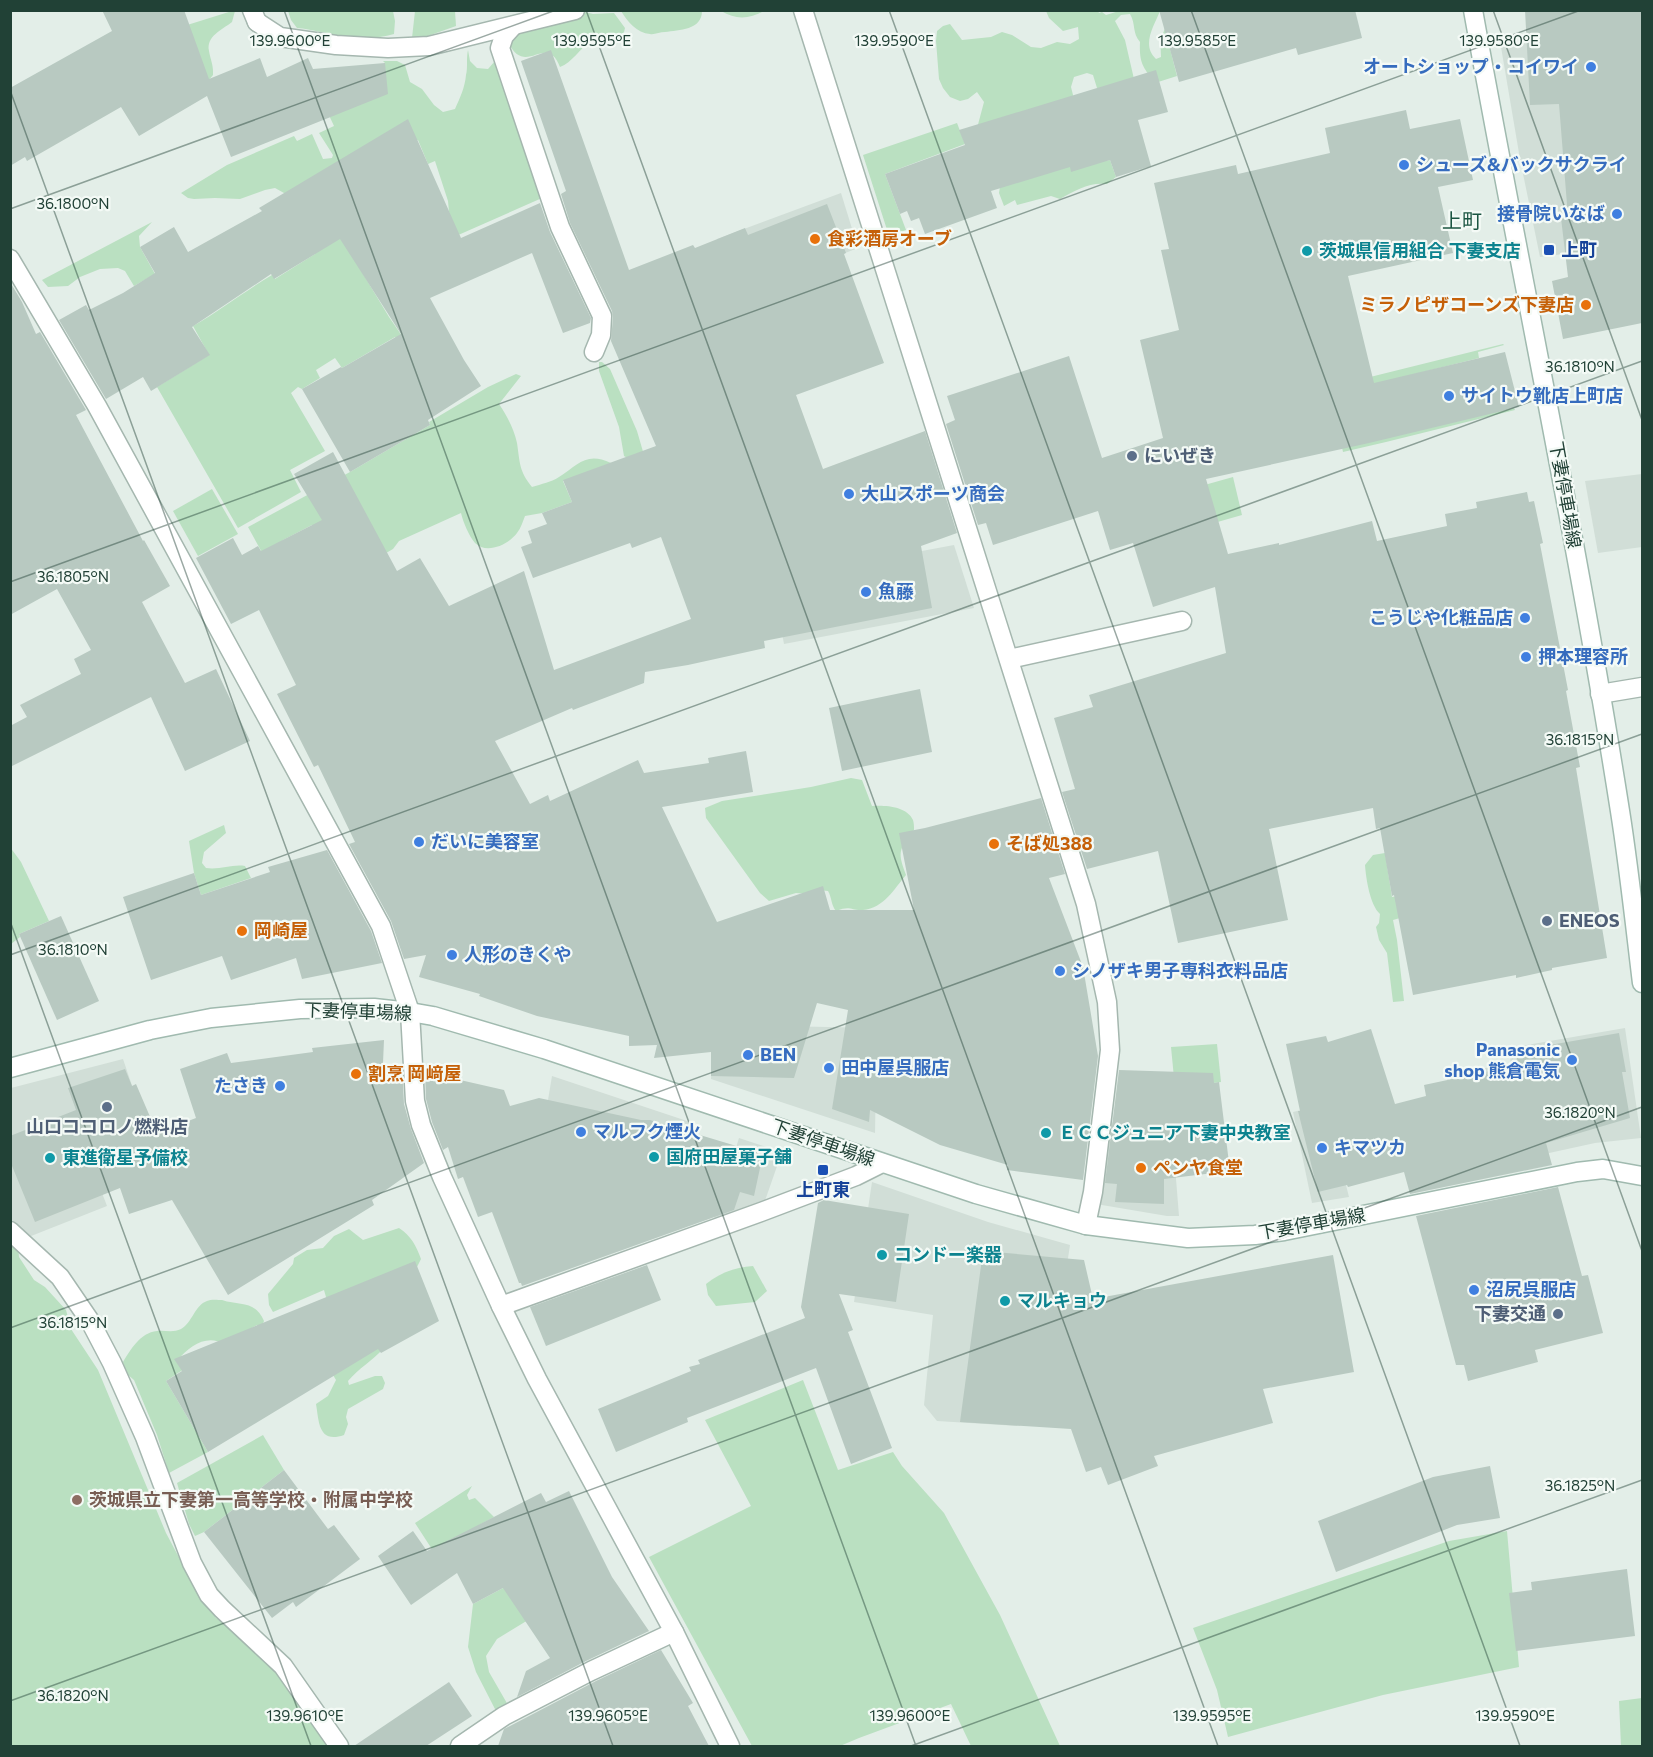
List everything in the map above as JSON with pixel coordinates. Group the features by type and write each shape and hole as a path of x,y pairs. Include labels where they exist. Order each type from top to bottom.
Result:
{"street":[{"path":"254,16 280,37 336,45 388,48 429,46 575,10"},
{"path":"803,10 1086,904 1107,1002 1110,1050 1093,1192 1086,1225"},
{"name":"下妻停車場線","path":"1473,10 1542,368 1600,694 1620,813 1642,983"},
{"path":"513,26 504,36 500,48 560,227 602,316 601,335 594,352"},
{"path":"10,259 96,406 381,926 410,1012 415,1101 421,1125 442,1177 542,1389 674,1632 730,1746"},
{"path":"1009,659 1182,621"},
{"path":"1600,694 1642,687"},
{"name":"下妻停車場線","path":"10,1068 150,1030 212,1018 300,1009 374,1008 410,1012 433,1016 544,1049 976,1194 1086,1225 1188,1238 1255,1235 1284,1231 1577,1172 1602,1169 1642,1176"},
{"path":"501,1306 761,1212 856,1176 882,1163"},
{"path":"10,1231 60,1277 90,1321 112,1363 145,1437 192,1563 209,1594 283,1666 339,1746"},
{"path":"460,1746 504,1716 591,1671 674,1632"}],"shaded area":[{"path":"1642,34 1642,244 1540,257 1501,47 1527,41"},
{"path":"841,193 858,248 738,295 717,239"},
{"path":"1642,474 1642,547 1598,553 1585,481"},
{"path":"954,545 974,608 784,644 772,579"},
{"path":"779,1026 877,1028 875,1133 711,1079 711,1030"},
{"path":"1625,1028 1641,1138 1595,1143 1466,1171 1447,1080 1451,1072 1511,1065 1509,1048"},
{"path":"123,1059 145,1124 84,1146 107,1206 21,1240 11,1231 11,1088"},
{"path":"552,1076 690,1122 690,1132 676,1178 547,1106"},
{"name":"キマツカ","path":"1326,1104 1349,1197 1312,1203 1293,1112"},
{"path":"1102,1120 1123,1125 1172,1129 1179,1216 1090,1203"},
{"path":"739,1138 782,1152 761,1212 710,1231"},
{"path":"872,1182 988,1222 1070,1245 1053,1357 1027,1354 1020,1426 937,1421 924,1405 933,1315 854,1302"}],"green space":[{"path":"235,11 232,22 210,41 209,51 213,75 208,81 152,36"},
{"path":"288,11 393,11 394,34 375,38 354,38 297,28"},
{"path":"415,11 455,11 456,26 425,37 412,38"},
{"path":"581,11 593,14 614,13 625,28 623,36 616,45 602,47 591,41 560,67 554,57 548,53 522,56 515,52 508,42 512,31"},
{"path":"621,11 702,11 698,22 689,28 652,34 637,29"},
{"path":"721,11 764,11 753,16 742,17"},
{"path":"1046,11 1098,11 1106,15 1119,11 1160,11 1150,35 1149,48 1156,59 1161,57 1162,38 1170,19 1170,49 1177,76 1155,83 1143,64 1140,42 1130,14 1121,15 1115,21 1125,40 1137,92 1097,88 1093,75 1087,73 1074,77 1071,87 1073,95 1070,167 1110,160 1116,177 1107,184 1088,185 1060,199 1051,196 1017,205 1015,200 1004,206 999,193 1001,180 976,132 984,102 977,92 968,99 960,101 950,97 943,88 939,79 937,31 950,24 962,40 991,37 1002,32 1012,35 1031,47 1041,48 1057,42 1070,44 1079,39 1078,27 1063,31 1049,18"},
{"path":"468,50 470,61 477,68 488,69 495,61 542,198 456,236 435,161 428,164 418,140 337,175 339,234 389,317 415,355 395,337 342,368 335,358 316,370 320,378 302,389 298,387 291,393 325,451 290,470 301,492 238,528 157,387 209,355 193,326 272,275 275,279 315,254 284,193 275,188 240,199 194,199 181,193 227,165 294,136 297,141 312,134 323,159 332,158 333,155 319,133 334,126 327,111 385,63 383,61 397,61 405,65 410,82 422,89 434,105 443,112 455,109 465,84"},
{"path":"957,123 965,144 885,174 906,230 889,236 863,155"},
{"path":"152,222 139,236 140,247 155,274 134,286 125,271 118,268 100,269 80,277 68,286 48,287 42,280"},
{"path":"1503,344 1478,352 1479,358 1403,377 1515,410 1343,452 1331,397 1354,381"},
{"path":"599,362 610,369 637,431 644,455 631,460 624,456 619,427 599,371"},
{"path":"516,374 521,376 499,404 512,428 522,471 532,487 550,482 589,459 595,458 611,463 563,481 572,502 542,513 525,516 520,529 498,547 485,548 475,543 461,513 399,541 393,549 381,556 312,525 283,540 264,556 248,527 350,472 430,425 429,422 488,387"},
{"path":"1233,477 1242,515 1137,545 1126,507"},
{"path":"212,489 238,534 198,556 173,511"},
{"path":"851,778 862,780 872,806 901,809 910,815 914,822 914,830 901,851 901,861 906,875 883,902 863,910 845,908 836,911 828,891 819,890 809,894 796,893 769,901 760,893 706,818 705,808 722,801 811,787"},
{"path":"224,825 226,833 204,852 202,863 206,868 245,866 251,878 201,895 194,873 189,841"},
{"path":"10,847 21,862 49,921 19,934 20,937 11,944"},
{"path":"1385,853 1392,897 1455,887 1393,920 1404,1001 1393,1002 1387,953 1379,940 1376,927 1380,914 1371,898 1365,865 1373,855"},
{"path":"1217,1044 1221,1082 1175,1088 1171,1047"},
{"path":"399,1228 410,1238 417,1249 421,1259 417,1267 344,1299 326,1297 324,1290 273,1312 269,1305 268,1294 293,1264 294,1258 307,1250 323,1248 334,1236 349,1229 363,1240"},
{"name":"茨城県立下妻第一高等学校・附属中学校","path":"10,1241 18,1246 19,1257 34,1280 45,1287 66,1310 71,1329 98,1370 166,1533 192,1582 216,1618 256,1639 338,1746 11,1746"},
{"path":"753,1266 767,1291 755,1302 716,1306 708,1295 706,1284 728,1271"},
{"path":"210,1300 222,1300 252,1307 264,1321 260,1330 257,1325 224,1344 211,1340 199,1343 187,1350 178,1360 184,1369 166,1381 208,1452 169,1473 157,1435 134,1380 127,1374 123,1362 137,1342 146,1335 151,1332 181,1329 203,1303"},
{"path":"346,1346 383,1349 352,1376 348,1381 349,1385 375,1376 382,1376 385,1383 383,1389 348,1409 346,1417 348,1424 344,1435 335,1437 325,1434 321,1429 316,1404 328,1396 336,1380 323,1358"},
{"path":"803,1380 838,1470 893,1452 902,1466 944,1513 1000,1615 1060,1746 971,1746 951,1704 840,1746 752,1746 649,1557 751,1506 705,1420"},
{"path":"263,1435 284,1470 204,1532 195,1536 189,1524 177,1483"},
{"path":"472,1486 467,1495 469,1500 475,1498 494,1517 479,1525 450,1577 415,1523"},
{"path":"1507,1531 1519,1667 1383,1695 1228,1737 1217,1690 1193,1628 1449,1541"},
{"path":"505,1587 533,1617 497,1639 486,1656 489,1672 508,1705 496,1711 476,1672 468,1647 473,1604"},
{"path":"1642,1698 1642,1746 1621,1746 1619,1701"}],"building":[{"path":"102,10 184,10 209,79 260,58 267,77 308,58 313,69 385,63 388,94 231,157 207,96 139,136 121,107 27,161 25,157 10,166 10,88 112,31"},
{"path":"1159,10 1355,10 1362,38 1298,55 1296,48 1179,82"},
{"path":"1525,10 1642,10 1642,323 1563,339 1552,281 1568,277 1561,218 1568,217 1559,104 1530,105"},
{"path":"551,50 629,270 745,228 748,235 827,204 884,363 796,395 823,469 925,431 957,533 921,546 932,608 764,641 765,648 645,672 644,683 573,710 572,708 495,741 530,804 548,795 550,801 638,760 644,773 709,763 708,758 746,751 753,792 662,807 717,922 823,886 830,910 914,910 899,833 1041,798 1065,874 1049,878 1083,967 1098,1056 1083,1180 1007,1170 1008,1165 940,1145 870,1110 869,1122 832,1109 848,1010 817,1003 794,1078 711,1076 711,1052 654,1058 657,1045 629,1046 629,1036 537,1016 479,996 480,994 419,977 426,955 404,959 391,921 349,844 355,842 318,765 314,767 277,694 296,685 259,610 231,624 196,558 233,538 242,555 258,546 261,551 322,520 294,474 333,452 397,571 420,558 449,606 524,571 554,670 691,619 661,537 632,548 630,543 533,578 521,547 532,543 528,531 547,524 542,513 572,502 563,480 656,446 611,341 612,311 570,223 561,194 566,191 521,61"},
{"path":"1156,70 1168,112 1138,120 1151,166 1116,177 1110,160 1071,172 1070,167 991,191 997,208 925,234 919,218 911,221 907,211 900,214 885,174 965,145 959,130"},
{"path":"1406,110 1410,129 1460,119 1473,180 1438,187 1453,253 1348,276 1374,383 1505,352 1519,407 1206,479 1228,554 1279,543 1279,545 1372,521 1377,541 1447,526 1445,514 1477,508 1476,502 1527,492 1529,502 1534,501 1568,690 1566,691 1580,767 1576,768 1607,958 1552,968 1552,970 1516,978 1516,975 1413,995 1380,828 1376,829 1373,808 1269,829 1288,920 1178,943 1158,851 1087,869 1062,792 1075,789 1054,718 1093,707 1089,695 1226,653 1215,587 1153,607 1133,543 1110,550 1098,511 993,545 986,523 978,525 946,424 955,420 947,396 1069,356 1102,458 1163,438 1140,340 1179,330 1161,250 1169,249 1154,183 1236,165 1238,174 1330,153 1325,128"},
{"path":"408,119 461,238 540,203 550,232 591,318 590,323 563,333 532,253 430,298 481,386 428,420 430,425 350,472 302,389 401,334 340,239 274,279 271,274 192,327 210,355 151,391 143,377 106,399 59,320 86,305 89,310 155,273 140,247 174,227 188,252 262,211 259,208"},
{"path":"10,282 36,334 40,332 86,410 76,415 143,541 170,586 142,602 185,683 216,669 250,741 185,771 151,697 10,767 10,726 27,717 20,705 81,674 74,659 91,650 57,589 10,615"},
{"path":"920,689 932,752 842,771 829,708"},
{"path":"327,850 371,931 382,963 302,979 296,958 231,980 222,956 151,980 123,897 194,873 201,895 270,872 268,867"},
{"path":"61,916 99,1001 57,1020 19,934"},
{"path":"1371,1029 1395,1104 1426,1096 1424,1085 1518,1065 1516,1051 1619,1033 1626,1072 1622,1072 1630,1118 1546,1143 1552,1165 1410,1194 1404,1172 1348,1187 1347,1185 1318,1192 1298,1111 1300,1111 1286,1044 1326,1036 1328,1042"},
{"path":"384,1040 383,1063 393,1067 402,1067 404,1104 424,1163 372,1200 374,1205 228,1295 172,1200 129,1214 120,1188 35,1222 10,1161 10,1136 76,1110 68,1088 125,1069 132,1086 136,1084 157,1133 196,1118 180,1069 227,1053 231,1063 313,1052 312,1048"},
{"path":"1119,1070 1213,1073 1214,1083 1219,1082 1230,1171 1164,1179 1164,1204 1115,1202 1117,1184 1105,1183"},
{"path":"425,1072 504,1090 510,1106 539,1098 650,1120 763,1154 754,1196 740,1192 734,1210 522,1286 492,1212 478,1217 463,1177 458,1179 448,1147 443,1150 426,1099"},
{"path":"1558,1187 1582,1276 1588,1275 1603,1333 1535,1350 1538,1362 1468,1381 1464,1365 1456,1365 1416,1216"},
{"path":"824,1200 909,1214 896,1302 839,1294 853,1330 848,1332 892,1448 851,1464 816,1368 687,1418 688,1422 616,1452 598,1409 691,1371 689,1367 700,1364 698,1360 805,1318 801,1307 818,1203"},
{"path":"983,1251 1084,1260 1093,1299 1333,1255 1354,1372 1263,1389 1273,1423 1154,1456 1158,1466 1108,1485 1101,1467 1086,1472 1071,1429 960,1422"},
{"path":"415,1261 439,1321 381,1353 378,1349 208,1452 166,1381 182,1371 174,1359"},
{"path":"647,1265 661,1300 546,1346 530,1307"},
{"path":"1490,1466 1500,1518 1457,1525 1336,1572 1318,1521 1433,1477"},
{"path":"284,1470 328,1529 334,1525 360,1559 296,1607 293,1602 272,1618 204,1532"},
{"path":"569,1491 612,1577 649,1631 517,1697 526,1671 550,1658 503,1588 473,1604 457,1573 411,1605 378,1556 413,1531 427,1551 541,1493 546,1502"},
{"path":"1627,1569 1635,1636 1516,1651 1509,1593 1532,1590 1531,1582"},
{"path":"661,1650 693,1703 688,1706 709,1746 498,1746 504,1729"},
{"path":"449,1682 472,1716 426,1746 354,1746"}],"place":[{"name":"オートショップ・コイワイ","path":"1591,67"},
{"name":"シューズ&バックサクライ","path":"1404,165"},
{"name":"接骨院いなば","path":"1617,214"},
{"name":"食彩酒房オーブ","path":"815,239"},
{"name":"上町","path":"1549,250"},
{"name":"茨城県信用組合 下妻支店","path":"1307,251"},
{"name":"ミラノピザコーンズ下妻店","path":"1586,305"},
{"name":"サイトウ靴店上町店","path":"1449,396"},
{"name":"にいぜき","path":"1132,456"},
{"name":"大山スポーツ商会","path":"849,494"},
{"name":"魚藤","path":"866,592"},
{"name":"こうじや化粧品店","path":"1525,618"},
{"name":"押本理容所","path":"1526,657"},
{"name":"だいに美容室","path":"419,842"},
{"name":"そば処388","path":"994,844"},
{"name":"ENEOS","path":"1547,921"},
{"name":"岡崎屋","path":"242,931"},
{"name":"人形のきくや","path":"452,955"},
{"name":"シノザキ男子専科衣料品店","path":"1060,971"},
{"name":"BEN","path":"748,1055"},
{"name":"Panasonic shop 熊倉電気","path":"1572,1060"},
{"name":"田中屋呉服店","path":"829,1068"},
{"name":"割烹 岡﨑屋","path":"356,1074"},
{"name":"たさき","path":"280,1086"},
{"name":"山口ココロノ燃料店","path":"107,1107"},
{"name":"マルフク煙火","path":"581,1132"},
{"name":"ＥＣＣジュニア下妻中央教室","path":"1046,1133"},
{"name":"キマツカ","path":"1322,1148"},
{"name":"国府田屋菓子舗","path":"654,1157"},
{"name":"東進衛星予備校","path":"50,1158"},
{"name":"ペンヤ食堂","path":"1141,1168"},
{"name":"上町東","path":"823,1170"},
{"name":"コンドー楽器","path":"882,1255"},
{"name":"沼尻呉服店","path":"1474,1290"},
{"name":"マルキョウ","path":"1005,1301"},
{"name":"下妻交通","path":"1558,1314"},
{"name":"茨城県立下妻第一高等学校・附属中学校","path":"77,1500"}],"district":[{"name":"上町","path":"1462,221"}]}
